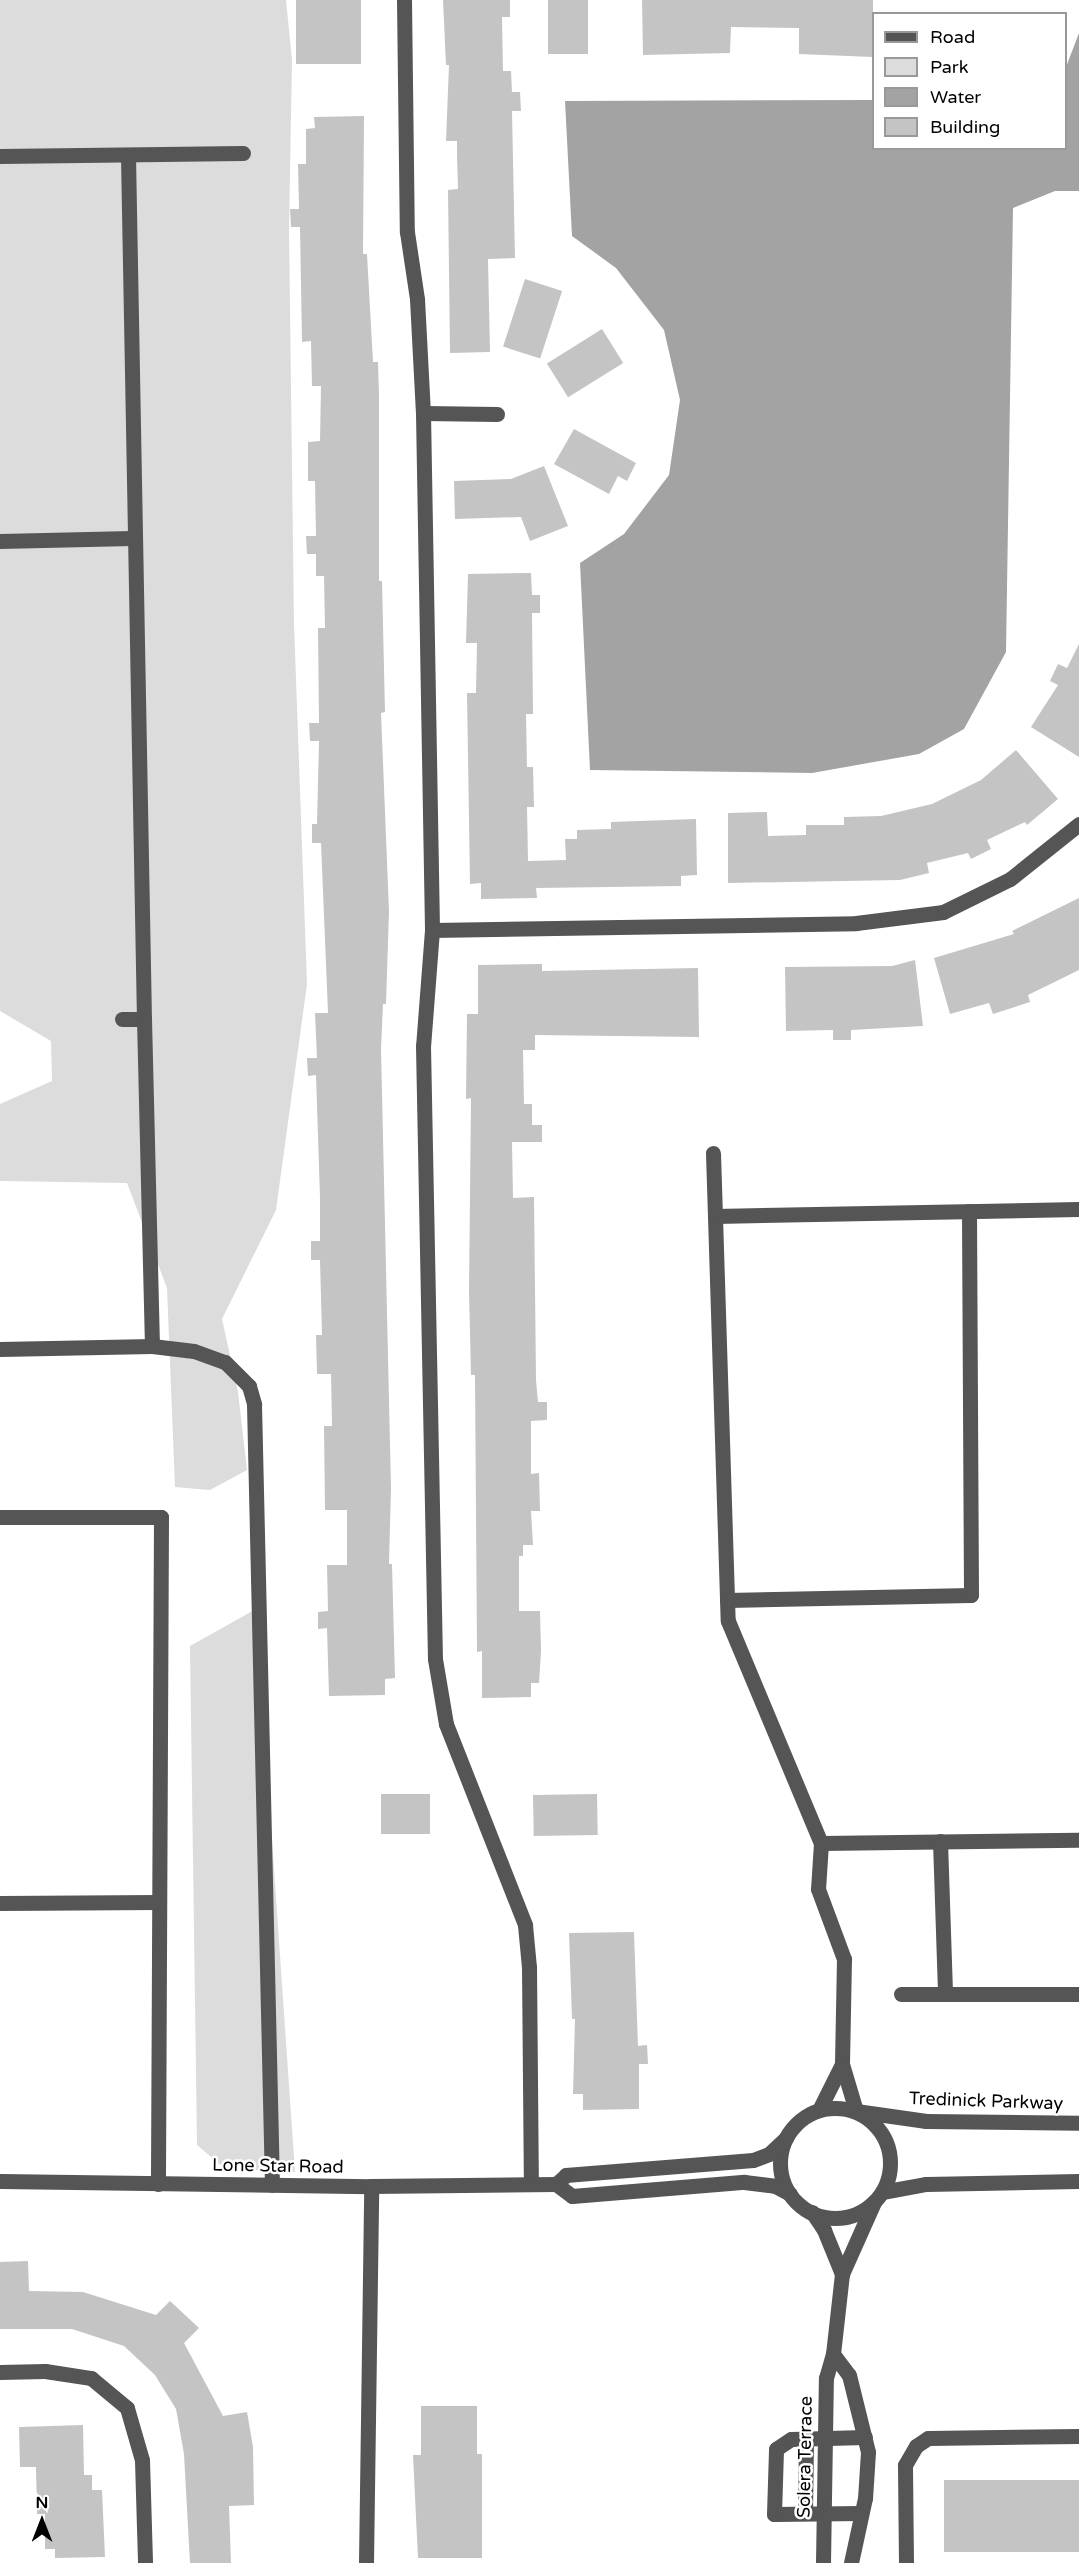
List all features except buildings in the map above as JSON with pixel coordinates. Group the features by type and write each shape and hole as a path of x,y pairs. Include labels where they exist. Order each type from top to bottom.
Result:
{"street":[{"path":"404,0 407,232 417,299 423,413 432,930 423,1046 435,1659 446,1724 525,1925 529,1966 531,2184"},
{"path":"0,156 243,153"},
{"path":"128,156 132,538 152,1346"},
{"path":"423,413 497,414"},
{"path":"0,541 132,538"},
{"path":"432,930 856,923 943,912 1010,879 1079,824"},
{"path":"122,1019 144,1019"},
{"path":"713,1153 728,1621 821,1843 818,1889 844,1959 842,2064 856,2111 880,2131 888,2145 889,2170 878,2196"},
{"path":"715,1216 1079,1209"},
{"path":"727,1599 971,1595 969,1211"},
{"path":"0,1349 152,1346 194,1351 225,1362 249,1386 254,1404 272,2185"},
{"path":"0,1517 161,1517 158,2184"},
{"path":"821,1843 1079,1840"},
{"path":"940,1841 945,1994"},
{"path":"0,1903 159,1902"},
{"path":"901,1994 1079,1994"},
{"path":"819,2110 842,2064"},
{"path":"856,2111 819,2110 806,2116 786,2138 780,2166 790,2194 812,2212 839,2217 853,2215 878,2196 926,2184 1079,2181"},
{"name":"Tredinick Parkway","path":"856,2111 926,2121 1079,2124"},
{"name":"Lone Star Road","path":"556,2184 566,2175 753,2160 769,2154 786,2138"},
{"name":"Lone Star Road","path":"0,2181 370,2186 556,2184 572,2196 744,2182 775,2186 790,2194"},
{"path":"366,2563 370,2186"},
{"name":"Solera Terrace","path":"823,2563 822,2513 826,2378 834,2354 842,2274 878,2196"},
{"name":"Solera Terrace","path":"812,2212 824,2230 842,2274"},
{"path":"834,2354 849,2375 865,2437 868,2473 851,2563"},
{"path":"0,2372 45,2371 91,2378 127,2408 142,2460 146,2563"},
{"path":"861,2513 774,2514 775,2460 776,2449 791,2439 826,2436 865,2437"},
{"path":"906,2563 905,2465 916,2446 928,2438 1079,2436"},
{"path":"805,2513 806,2438"}],"green space":[{"path":"0,0 286,0 292,60 289,229 294,624 307,984 276,1210 222,1319 238,1392 247,1470 210,1490 175,1487 167,1288 127,1183 0,1181 0,1104 52,1081 51,1041 0,1011"},
{"path":"256,1609 295,2172 224,2168 197,2145 190,1646"}],"water":[{"path":"1079,33 1079,191 1055,191 1013,208 1006,652 964,729 919,754 812,773 590,770 580,563 624,534 669,475 680,400 664,330 616,268 572,236 565,101 872,100 872,150 1067,150 1067,64"}]}
